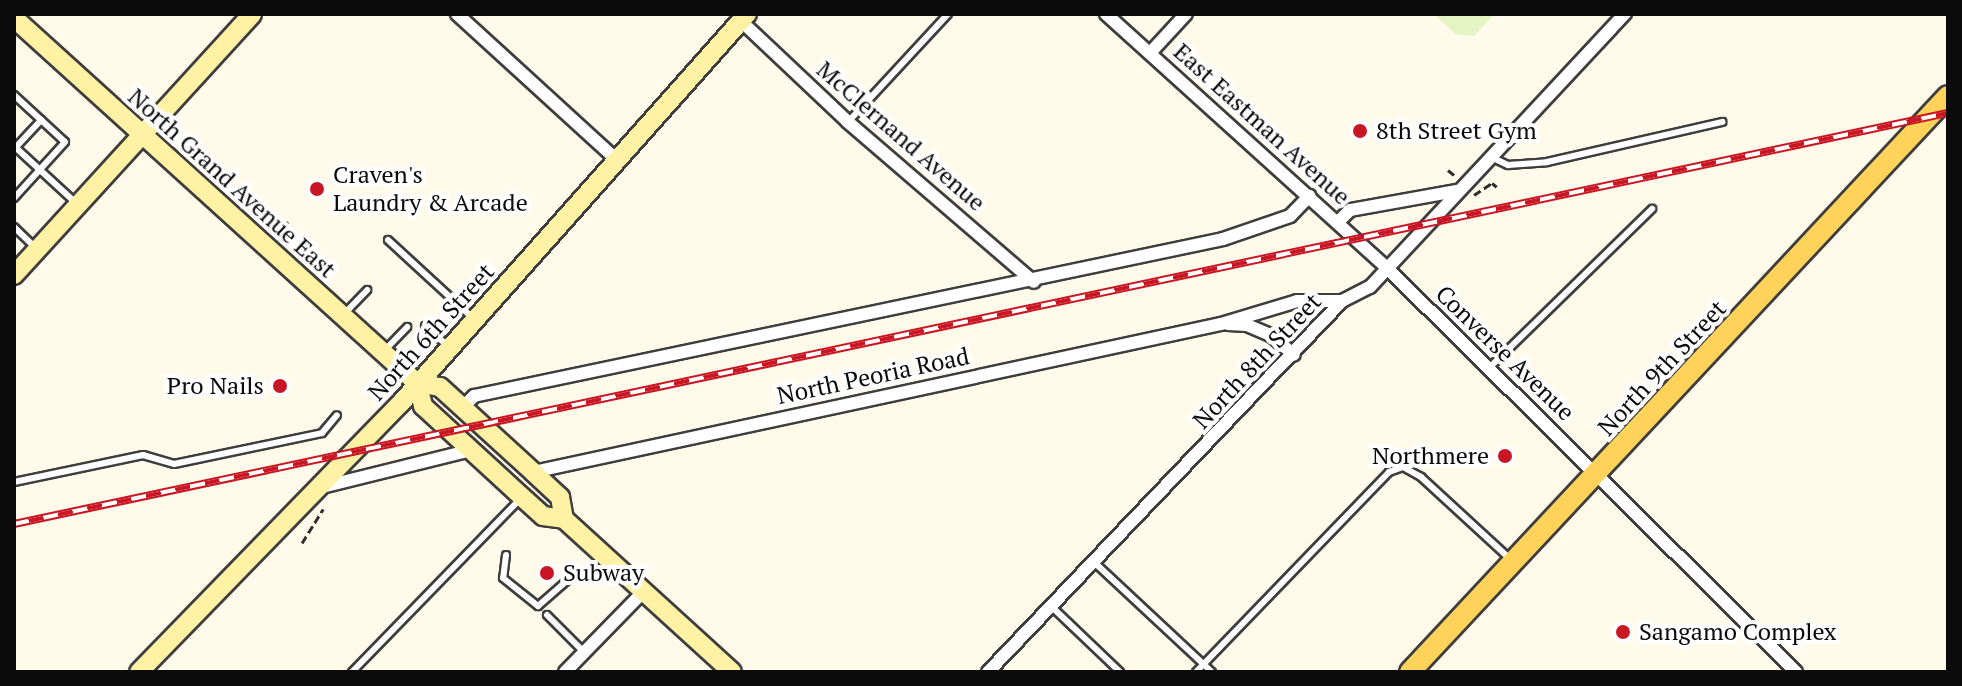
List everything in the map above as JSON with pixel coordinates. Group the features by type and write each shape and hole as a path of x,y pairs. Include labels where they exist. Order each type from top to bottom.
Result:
{"main road":[{"path":"14,275 252,14"},
{"name":"North Grand Avenue East","path":"14,18 417,383 440,387 463,407 560,497 564,519"},
{"name":"North 6th Street","path":"139,672 311,490 359,448 744,18"},
{"name":"North 9th Street","path":"1410,672 1598,475 1948,96"},
{"name":"North Grand Avenue East","path":"417,383 423,406 522,497 543,516 564,519 732,672"}],"street":[{"path":"457,14 617,160"},
{"name":"East Eastman Avenue","path":"1106,14 1387,268"},
{"path":"1150,53 1186,14"},
{"name":"North 8th Street","path":"988,672 1294,355 1342,301 1360,294 1387,268 1625,14"},
{"name":"McClernand Avenue","path":"744,18 848,122 1034,282"},
{"path":"1338,222 1350,210 1457,190"},
{"path":"463,407 474,396 1034,282 1223,239 1290,216 1309,196"},
{"name":"Converse Avenue","path":"1387,268 1796,672"},
{"name":"North Peoria Road","path":"533,472 1221,324 1297,301 1342,301"},
{"name":"North Peoria Road","path":"1221,324 1247,325 1275,337 1294,355"},
{"path":"311,490 471,450"},
{"path":"565,672 643,592"}],"lane":[{"path":"848,122 948,14"},
{"path":"14,198 65,142 15,98"},
{"path":"41,120 15,146 78,205"},
{"path":"1490,155 1499,164 1538,164 1722,122"},
{"path":"1489,368 1652,209"},
{"path":"14,227 37,249"},
{"path":"388,240 475,320"},
{"path":"343,316 367,290"},
{"path":"425,326 449,347"},
{"path":"383,353 407,327"},
{"path":"14,482 143,455 174,464 322,433 337,415"},
{"path":"1196,672 1389,472 1403,467 1421,477 1515,563"},
{"path":"352,672 522,497"},
{"path":"506,555 503,578 538,606 569,579 584,574"},
{"path":"1095,563 1212,672"},
{"path":"1052,607 1120,672"},
{"path":"547,615 584,652"}],"path":[{"path":"1448,170 1454,175"},
{"path":"1471,193 1477,198 1492,183 1497,187"},
{"path":"302,543 329,500"}],"green space":[{"path":"1434,14 1494,14 1474,36 1455,34"}],"railway":[{"path":"14,524 1948,113"}],"place":[{"name":"8th Street Gym","path":"1360,131"},
{"name":"Craven's Laundry & Arcade","path":"317,189"},
{"name":"Pro Nails","path":"280,386"},
{"name":"Northmere","path":"1505,456"},
{"name":"Subway","path":"547,573"},
{"name":"Sangamo Complex","path":"1623,632"}]}
